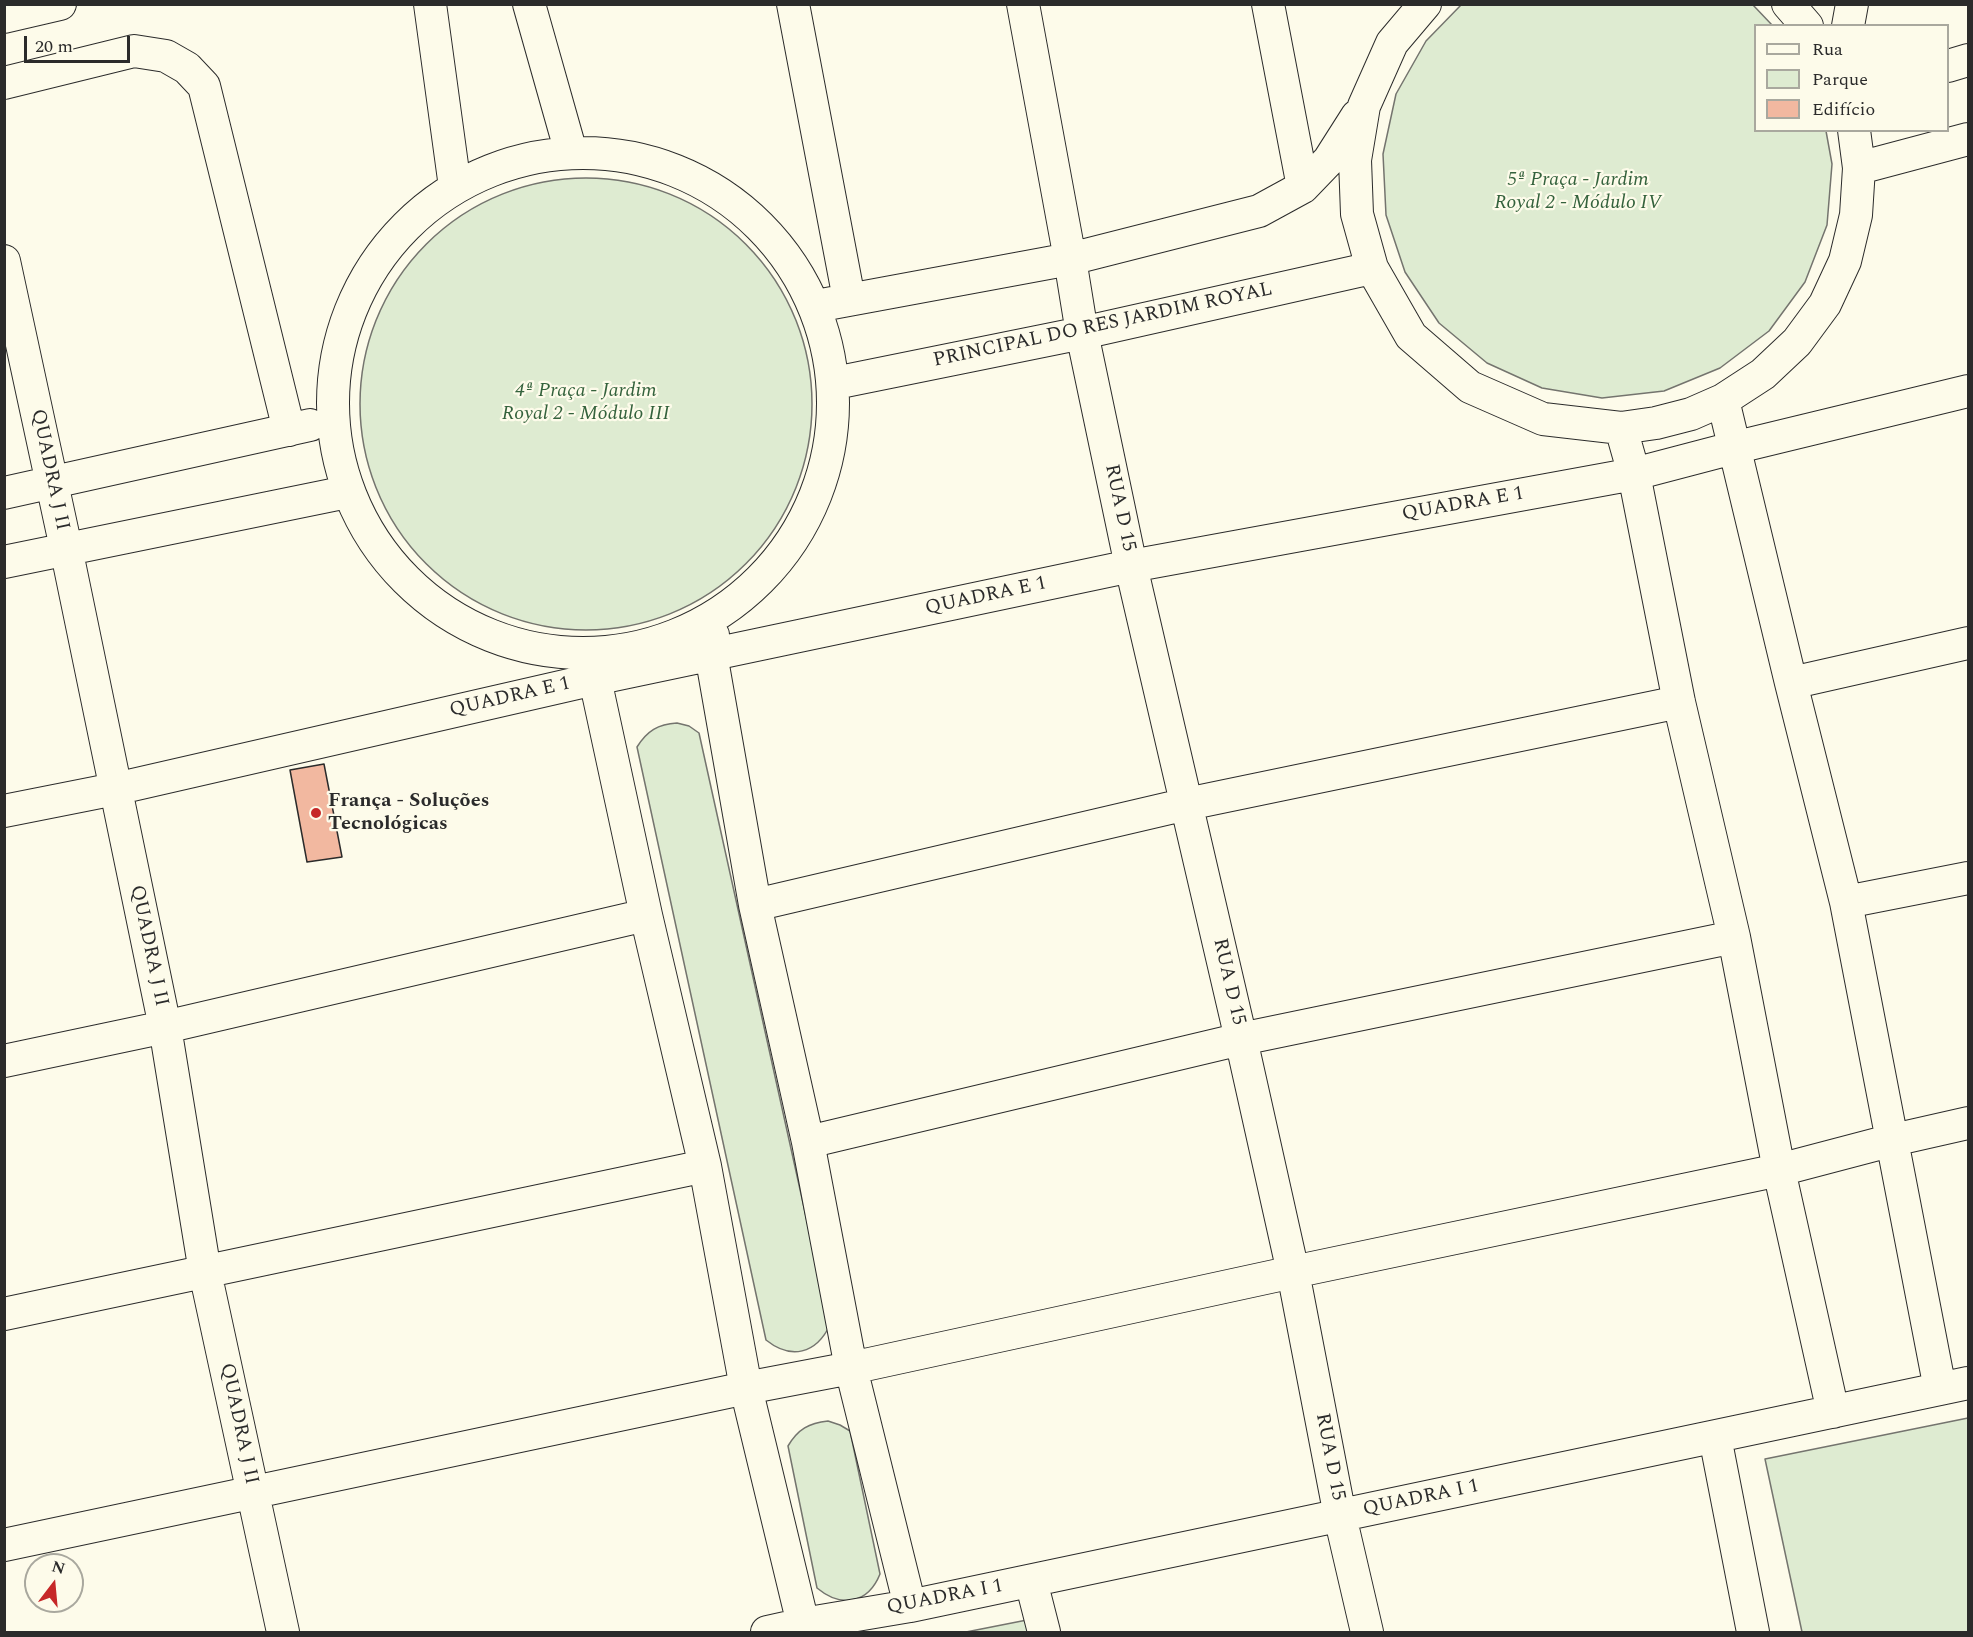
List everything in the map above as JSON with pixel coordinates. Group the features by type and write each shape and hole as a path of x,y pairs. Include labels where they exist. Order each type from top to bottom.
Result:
{"street":[{"path":"4,17 60,4"},
{"path":"430,4 455,187"},
{"path":"529,4 570,149"},
{"path":"793,4 849,299"},
{"name":"RUA D 15","path":"1023,4 1082,333 1131,566 1293,1272 1340,1516 1367,1632"},
{"path":"1268,4 1303,187"},
{"path":"816,306 1070,258 1259,211 1303,187 1329,160 1364,106 1392,43 1425,4"},
{"path":"1788,4 1804,24"},
{"path":"1848,24 1852,4"},
{"path":"4,83 134,51 166,56 187,68 204,86 289,430"},
{"path":"1949,65 1968,60"},
{"path":"1364,106 1354,159 1357,214 1372,268 1411,336 1470,387 1543,419 1621,428 1656,423 1691,414 1723,400 1763,374 1797,342 1825,304 1845,261 1856,215 1859,168 1854,132"},
{"path":"1859,168 1968,140"},
{"path":"570,149 635,158 706,185 766,232 816,306 835,383 826,475 784,557 715,619 590,667 510,644 440,610 384,558 347,492 336,457 331,421 336,351 360,286 401,230 455,187 506,164 570,149"},
{"name":"QUADRA J II","path":"4,261 165,1027 205,1272 283,1632"},
{"name":"PRINCIPAL DO RES JARDIM ROYAL","path":"835,383 1082,333 1372,268"},
{"name":"QUADRA E 1","path":"4,811 115,789 590,667 711,654 1131,566 1634,474 1968,391"},
{"path":"1723,400 1846,902 1893,1140 1954,1386"},
{"path":"4,493 331,421"},
{"path":"1621,428 1634,474 1679,702 1734,937 1779,1170 1833,1412"},
{"path":"4,562 347,492"},
{"path":"715,619 711,654 755,905 808,1142 851,1368 910,1606"},
{"path":"1791,683 1968,643"},
{"path":"590,667 705,1166 746,1388 803,1624"},
{"path":"755,905 1187,804 1679,702"},
{"path":"1846,902 1968,878"},
{"path":"4,1061 165,1027 646,915"},
{"path":"808,1142 1241,1039 1734,937"},
{"path":"4,1545 746,1388 851,1368 1779,1170 1968,1123"},
{"path":"4,1314 705,1166"},
{"name":"QUADRA I 1","path":"767,1632 910,1606 1954,1386"},
{"path":"1714,1437 1753,1632"},
{"path":"1030,1581 1044,1632"}],"green space":[{"name":"5ª Praça - Jardim Royal 2 - Módulo IV","path":"1461,5 1753,5 1771,24 1754,24 1754,132 1826,132 1832,164 1827,225 1805,282 1769,331 1720,368 1664,391 1602,398 1542,388 1487,363 1439,323 1405,272 1386,215 1383,154 1396,94 1426,41"},
{"name":"4ª Praça - Jardim Royal 2 - Módulo III","path":"586,178 630,182 673,195 712,216 746,244 774,278 795,317 808,360 812,404 808,448 795,491 774,530 746,564 712,592 673,613 630,626 586,630 542,626 499,613 460,592 426,564 398,530 377,491 364,448 360,404 364,360 377,317 398,278 426,244 460,216 499,195 542,182"},
{"path":"677,723 689,726 699,733 830,1325 818,1342 802,1351 785,1350 766,1340 637,747 654,729"},
{"path":"1968,1418 1968,1632 1802,1632 1765,1459"},
{"path":"828,1421 850,1431 880,1574 868,1592 853,1600 835,1598 817,1588 788,1446 805,1428 815,1423"},
{"path":"1032,1619 1034,1632 966,1632"}],"building":[{"name":"França - Soluções Tecnológicas","path":"324,764 342,857 307,862 290,770"}],"place":[{"name":"França - Soluções Tecnológicas","path":"316,813"}]}
